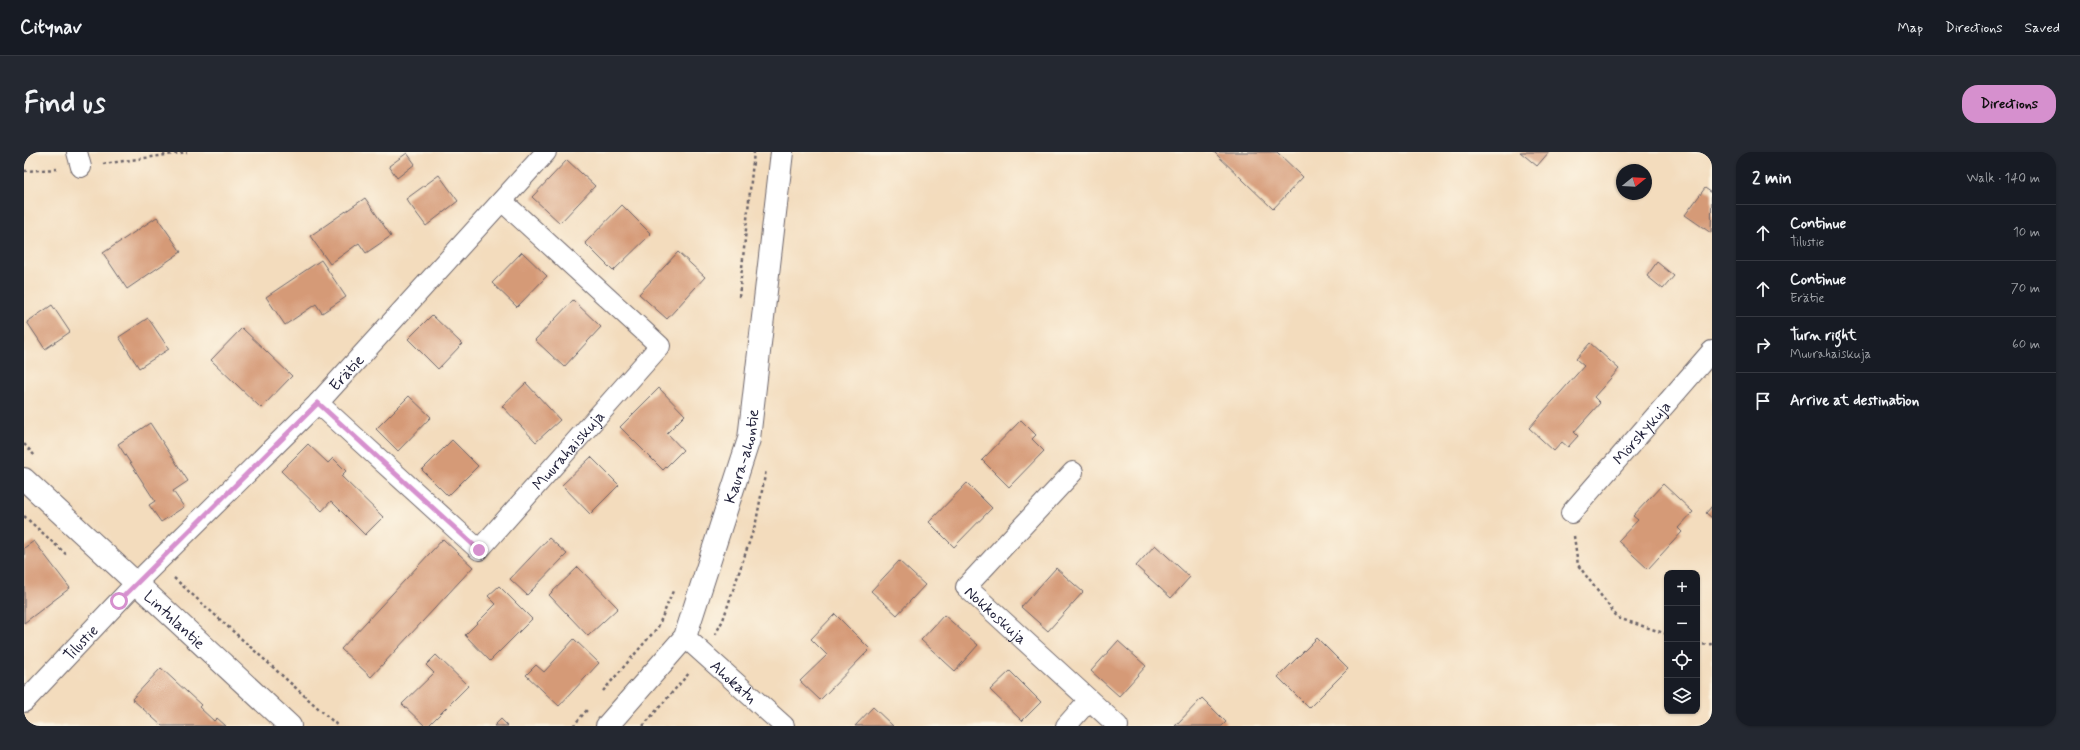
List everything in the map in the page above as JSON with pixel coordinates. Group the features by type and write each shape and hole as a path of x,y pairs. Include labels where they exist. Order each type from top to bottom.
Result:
{"street":[{"name":"Erätie","path":"136,583 318,403 546,152"},
{"name":"Kaura-ahontie","path":"607,726 685,637 749,439 782,152"},
{"name":"Muurahaiskuja","path":"318,403 479,550 660,346 502,201"},
{"name":"Mörskykuja","path":"1572,513 1712,351"},
{"name":"Nokkoskuja","path":"1073,472 966,587 1118,726"},
{"name":"Lintulantie","path":"24,479 290,726"},
{"name":"Tilustie","path":"24,702 136,583"},
{"name":"Ahokatu","path":"685,637 784,726"},
{"path":"1066,726 1089,700"}],"path":[{"path":"24,172 79,160 187,152"},
{"path":"739,301 754,152"},
{"path":"24,444 40,461"},
{"path":"1572,513 1578,566 1618,618 1664,633"},
{"path":"156,562 338,726"},
{"path":"598,697 658,627 676,584"},
{"path":"1700,645 1712,644"},
{"path":"643,726 705,655"},
{"path":"573,726 588,708"},
{"path":"1709,726 1712,723"}],"building":[{"path":"1214,152 1277,152 1303,177 1273,209"},
{"path":"1520,152 1549,152 1537,166"},
{"path":"407,153 415,164 397,178 389,166"},
{"path":"567,160 595,186 560,223 532,197"},
{"path":"439,175 458,201 426,226 406,199"},
{"path":"1705,188 1712,193 1711,233 1685,215"},
{"path":"365,198 391,236 366,253 359,243 330,264 310,236"},
{"path":"622,205 651,234 613,271 585,243"},
{"path":"157,217 181,252 127,289 103,253"},
{"path":"522,252 547,276 517,307 492,283"},
{"path":"678,252 705,277 667,319 639,294"},
{"path":"321,260 346,297 322,313 316,304 285,325 266,297"},
{"path":"1657,262 1674,276 1663,289 1647,276"},
{"path":"573,300 601,327 564,367 535,340"},
{"path":"52,305 70,332 45,349 27,322"},
{"path":"432,315 462,344 438,369 408,339"},
{"path":"148,318 169,349 139,368 119,337"},
{"path":"242,328 292,376 261,408 211,360"},
{"path":"1590,343 1619,369 1594,397 1600,403 1574,432 1578,436 1568,447 1562,442 1554,451 1529,428 1584,366 1576,359"},
{"path":"526,383 560,420 536,442 502,406"},
{"path":"659,388 685,415 667,433 683,450 663,470 620,427"},
{"path":"409,396 431,417 398,451 376,429"},
{"path":"1021,420 1036,435 1032,439 1044,451 1009,487 982,460"},
{"path":"150,423 188,481 173,491 184,507 161,522 149,505 155,501 118,444"},
{"path":"452,440 478,466 448,496 422,470"},
{"path":"308,444 328,463 333,458 346,471 341,476 383,517 365,535 331,501 322,511 281,471"},
{"path":"591,457 619,485 590,514 562,485"},
{"path":"967,483 992,508 954,547 929,522"},
{"path":"1663,484 1693,512 1678,528 1682,532 1648,569 1618,541 1638,520 1633,516"},
{"path":"1712,506 1712,518 1706,513"},
{"path":"549,538 567,554 527,595 510,579"},
{"path":"443,539 473,567 371,677 341,649"},
{"path":"34,541 70,588 24,623 24,548"},
{"path":"1155,545 1190,577 1171,598 1136,566"},
{"path":"899,561 925,585 897,615 871,591"},
{"path":"578,567 618,608 588,636 549,595"},
{"path":"1056,568 1083,592 1048,631 1021,607"},
{"path":"499,586 532,619 490,661 465,635 496,604 488,596"},
{"path":"835,614 870,649 820,700 800,681 827,655 811,639"},
{"path":"944,615 978,645 955,671 921,640"},
{"path":"1317,638 1348,669 1309,708 1278,677"},
{"path":"574,639 599,663 559,706 526,675 536,665 544,672"},
{"path":"1118,641 1146,666 1119,696 1091,671"},
{"path":"436,655 468,686 428,726 425,726 402,704 434,673 426,665"},
{"path":"161,668 201,705 199,707 214,721 217,718 226,726 162,726 132,699"},
{"path":"1010,671 1041,702 1022,721 990,690"},
{"path":"1202,698 1226,722 1222,726 1175,726"},
{"path":"873,707 893,726 855,726"},
{"path":"501,719 508,726 494,726"}],"route":[{"path":"119,601 318,403 479,550"}]}
